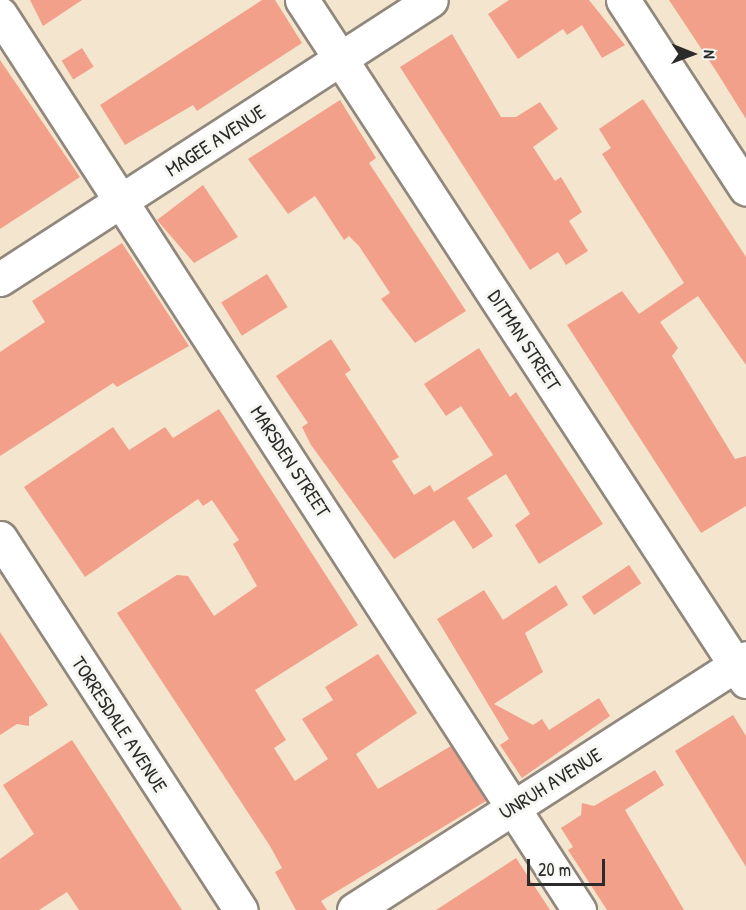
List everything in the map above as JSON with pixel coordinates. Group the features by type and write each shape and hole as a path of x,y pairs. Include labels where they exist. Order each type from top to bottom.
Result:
{"street":[{"name":"DITMAN STREET","path":"302,0 742,668"},
{"name":"MAGEE AVENUE","path":"0,279 431,0"},
{"path":"623,0 746,189"},
{"name":"MARSDEN STREET","path":"0,14 515,805 579,910"},
{"name":"TORRESDALE AVENUE","path":"0,538 241,910"},
{"name":"UNRUH AVENUE","path":"354,910 515,805 742,668"}],"building":[{"path":"30,0 82,0 43,26"},
{"path":"262,0 275,0 302,43 197,111 193,105 125,145 100,105"},
{"path":"509,0 589,0 625,45 602,58 582,25 567,35 563,29 518,59 488,14"},
{"path":"669,0 746,0 746,119 718,74"},
{"path":"452,34 501,117 516,117 540,102 558,129 533,147 555,181 561,177 582,212 569,221 588,251 566,265 558,252 530,270 400,67"},
{"path":"82,48 94,67 73,79 62,61"},
{"path":"0,60 80,177 0,229"},
{"path":"643,99 746,257 746,365 698,296 660,322 678,348 672,356 735,459 746,456 746,506 701,533 567,325 622,291 639,314 684,283 602,154 611,148 599,129"},
{"path":"340,100 376,158 369,163 466,311 415,343 381,299 390,293 359,246 349,236 344,240 315,196 288,214 248,159"},
{"path":"203,185 238,237 194,263 157,220"},
{"path":"122,243 189,346 117,387 113,383 0,456 0,352 45,322 32,301"},
{"path":"267,274 288,307 242,336 221,303"},
{"path":"331,339 351,370 345,374 399,457 392,461 414,495 430,485 434,492 493,455 461,406 446,416 424,384 479,348 510,397 516,392 603,524 539,564 515,525 530,514 506,474 467,498 493,536 473,549 454,520 394,559 311,445 302,427 308,423 276,376"},
{"path":"219,409 358,625 255,690 286,740 274,748 295,781 328,759 302,719 333,700 325,687 378,654 417,713 356,754 378,789 451,746 486,801 321,901 327,910 296,910 275,872 282,868 270,846 117,613 177,575 188,576 214,616 257,586 233,544 239,540 212,500 203,506 198,499 85,577 24,487 113,427 129,450 165,427 173,438"},
{"path":"629,565 641,583 594,615 582,597"},
{"path":"556,585 568,605 525,633 543,672 494,704 533,725 542,719 549,730 599,698 610,716 522,778 500,745 509,739 437,619 484,590 503,620"},
{"path":"0,632 48,705 29,717 29,726 17,724 0,735"},
{"path":"733,715 746,736 746,867 675,751"},
{"path":"72,740 182,910 79,910 67,892 39,910 0,910 0,859 34,834 3,785"},
{"path":"655,770 664,785 625,810 684,910 607,910 568,850 573,847 561,828 581,815 582,803 594,806"},
{"path":"516,858 550,910 436,910"}]}
